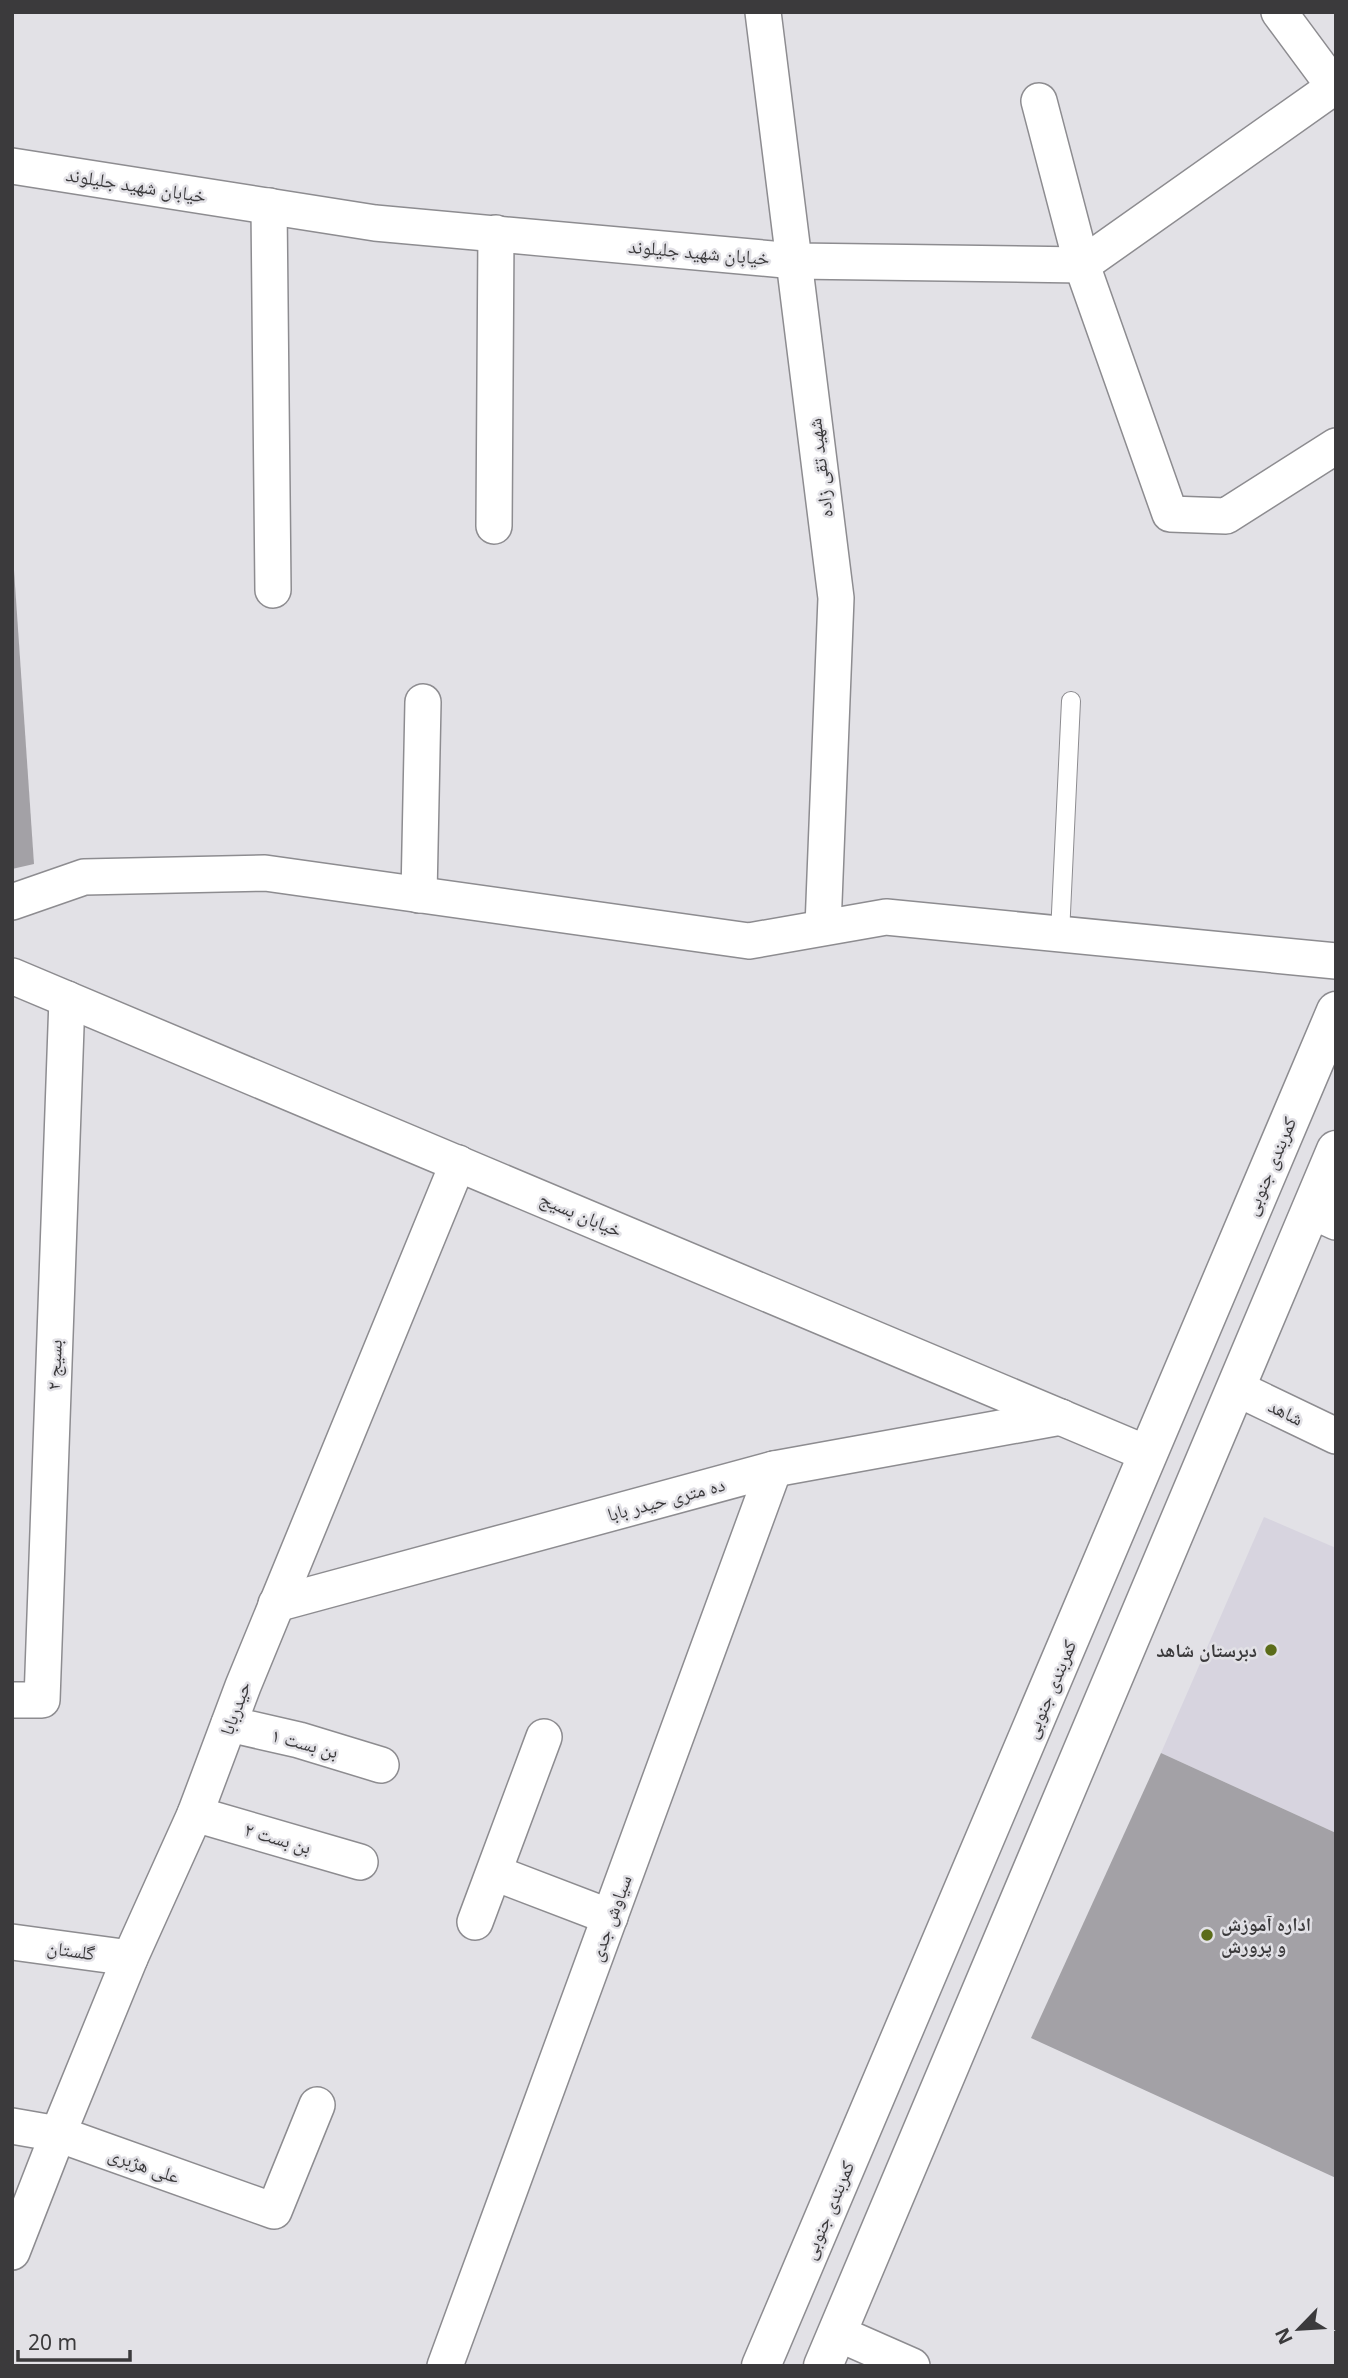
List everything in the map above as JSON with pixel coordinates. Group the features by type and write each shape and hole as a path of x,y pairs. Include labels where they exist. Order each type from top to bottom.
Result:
{"main road":[{"name":"کمربندی جنوبی","path":"761,2366 1336,1011"},
{"path":"830,2349 1236,1388 1323,1216 1336,1150"},
{"path":"1185,1364 1236,1388"},
{"path":"1149,1454 1199,1475"},
{"path":"990,1831 1041,1850"}],"street":[{"name":"شهید تقی زاده","path":"763,12 836,598 823,927"},
{"path":"1083,265 1335,88 1279,12"},
{"path":"1039,101 1083,265 1170,514 1226,516 1336,446"},
{"name":"خیابان شهید جلیلوند","path":"12,166 375,223 795,261 1083,265"},
{"path":"269,206 273,590"},
{"path":"495,526 496,233"},
{"path":"419,895 423,702"},
{"path":"12,902 84,877 265,873 750,941 886,917 1336,961"},
{"name":"خیابان بسیج","path":"12,976 1149,1454"},
{"name":"بسیج ۲","path":"12,1700 43,1700 67,999"},
{"name":"حیدربابا","path":"12,2252 130,1958 195,1814 276,1604 458,1163"},
{"name":"شاهد","path":"1236,1388 1336,1436"},
{"name":"ده متری حیدر بابا","path":"276,1604 775,1469 1061,1417"},
{"name":"سیاوش جدی","path":"445,2366 775,1469"},
{"name":"بن بست ۱","path":"229,1724 299,1740 381,1765"},
{"path":"475,1922 544,1737"},
{"name":"بن بست ۲","path":"195,1814 360,1862"},
{"path":"495,1873 610,1917"},
{"name":"گلستان","path":"12,1942 130,1958"},
{"name":"علی هژبری","path":"12,2126 58,2134 274,2211 317,2105"},
{"path":"830,2349 912,2366"}],"lane":[{"path":"1060,934 1071,701"}],"shaded area":[{"name":"دبرستان شاهد","path":"1264,1517 1336,1548 1336,1833 1161,1753"}],"building":[{"path":"12,570 34,864 12,869"},
{"name":"اداره آموزش و پرورش","path":"1161,1753 1336,1833 1336,2178 1031,2038"}],"place":[{"name":"دبرستان شاهد","path":"1271,1650"},
{"name":"اداره آموزش و پرورش","path":"1207,1935"}]}
